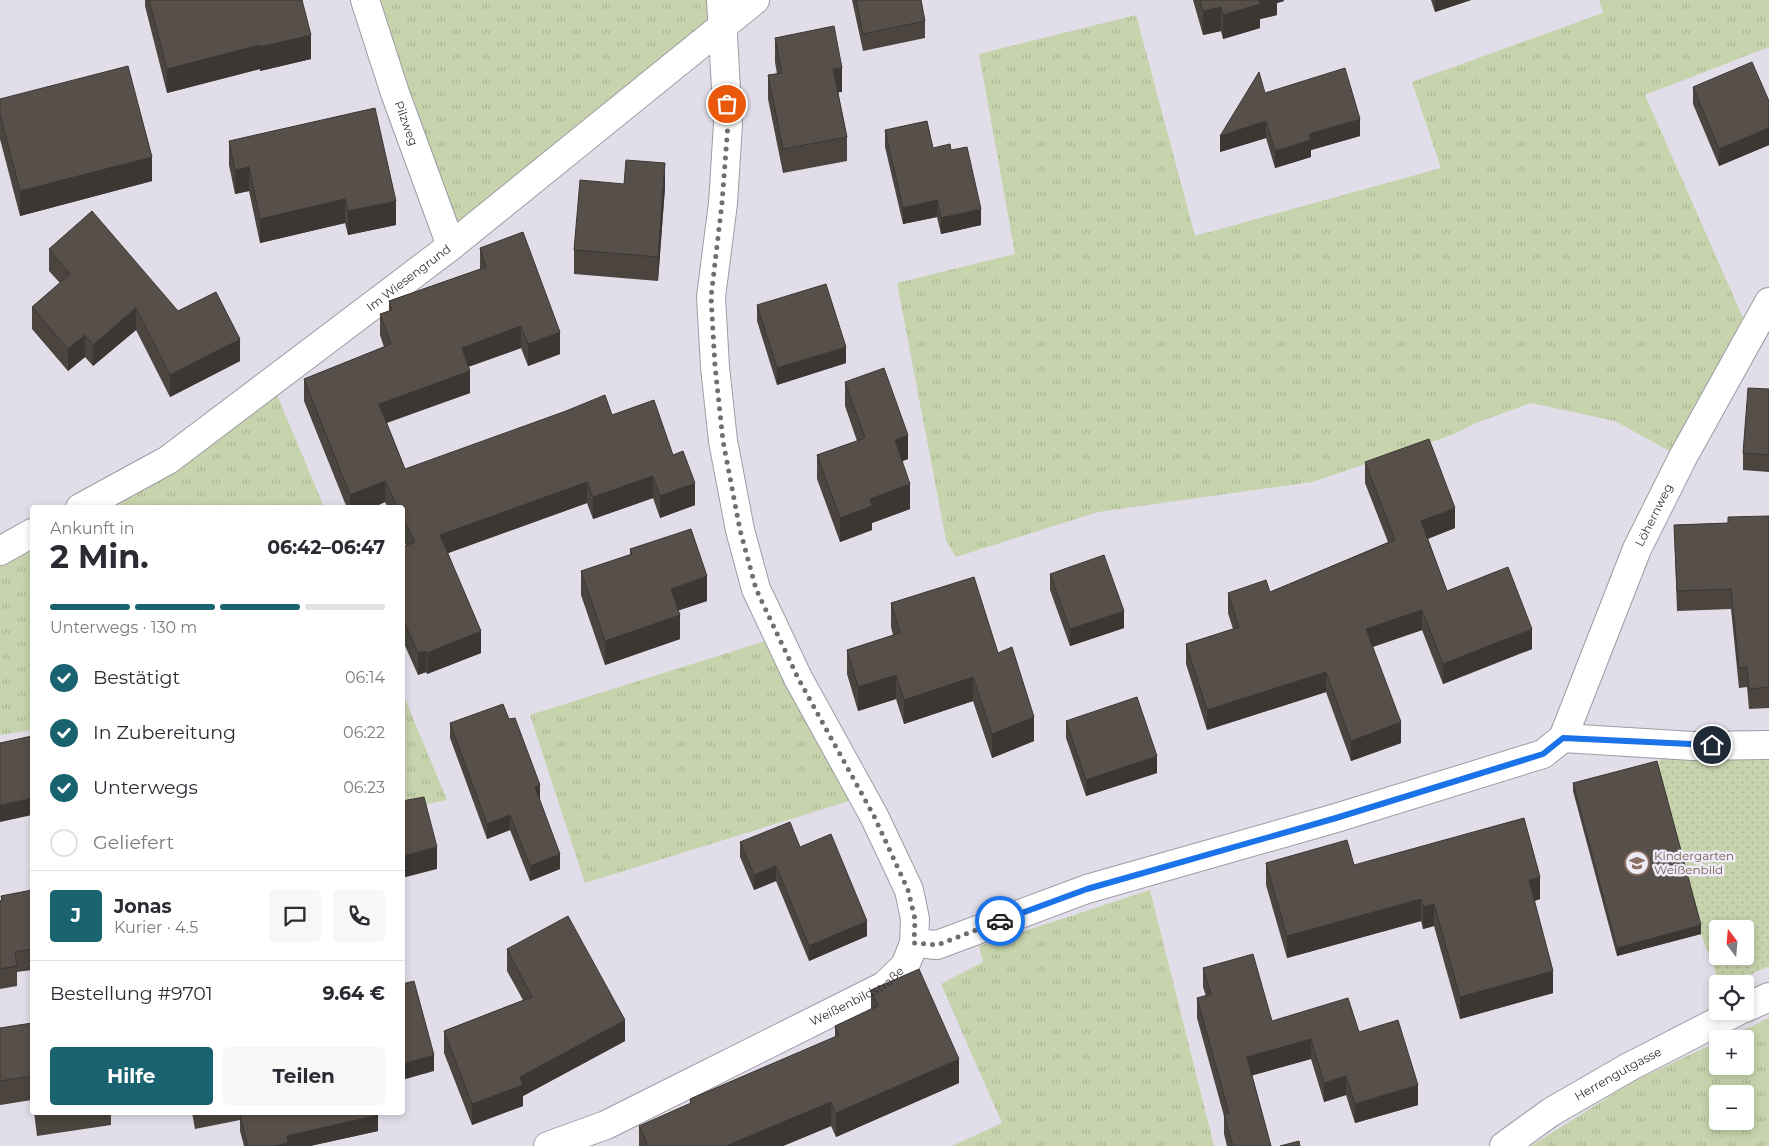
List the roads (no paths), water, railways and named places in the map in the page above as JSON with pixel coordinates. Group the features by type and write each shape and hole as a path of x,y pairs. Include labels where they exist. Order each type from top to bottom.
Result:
{"street":[{"name":"Pilzweg","path":"365,0 395,92 451,246"},
{"name":"Weißenbildstraße","path":"548,1146 609,1135 884,986 905,966 914,943 915,919 908,890 874,816 798,678 756,589 740,530 723,441 715,366 711,297 722,203 728,124 720,0"},
{"name":"Im Wiesengrund","path":"86,505 168,460 451,246 756,0"},
{"name":"Löhernweg","path":"1563,738 1637,549 1684,457 1769,302"},
{"path":"0,551 30,534"},
{"path":"914,943 937,945 1087,889 1447,785 1543,754 1563,738 1693,746 1769,745"},
{"path":"1754,1004 1769,997"},
{"name":"Herrengutgasse","path":"1504,1146 1551,1112 1629,1066 1720,1020"}],"place":[{"name":"Kindergarten Weißenbild","path":"1637,863"}]}
